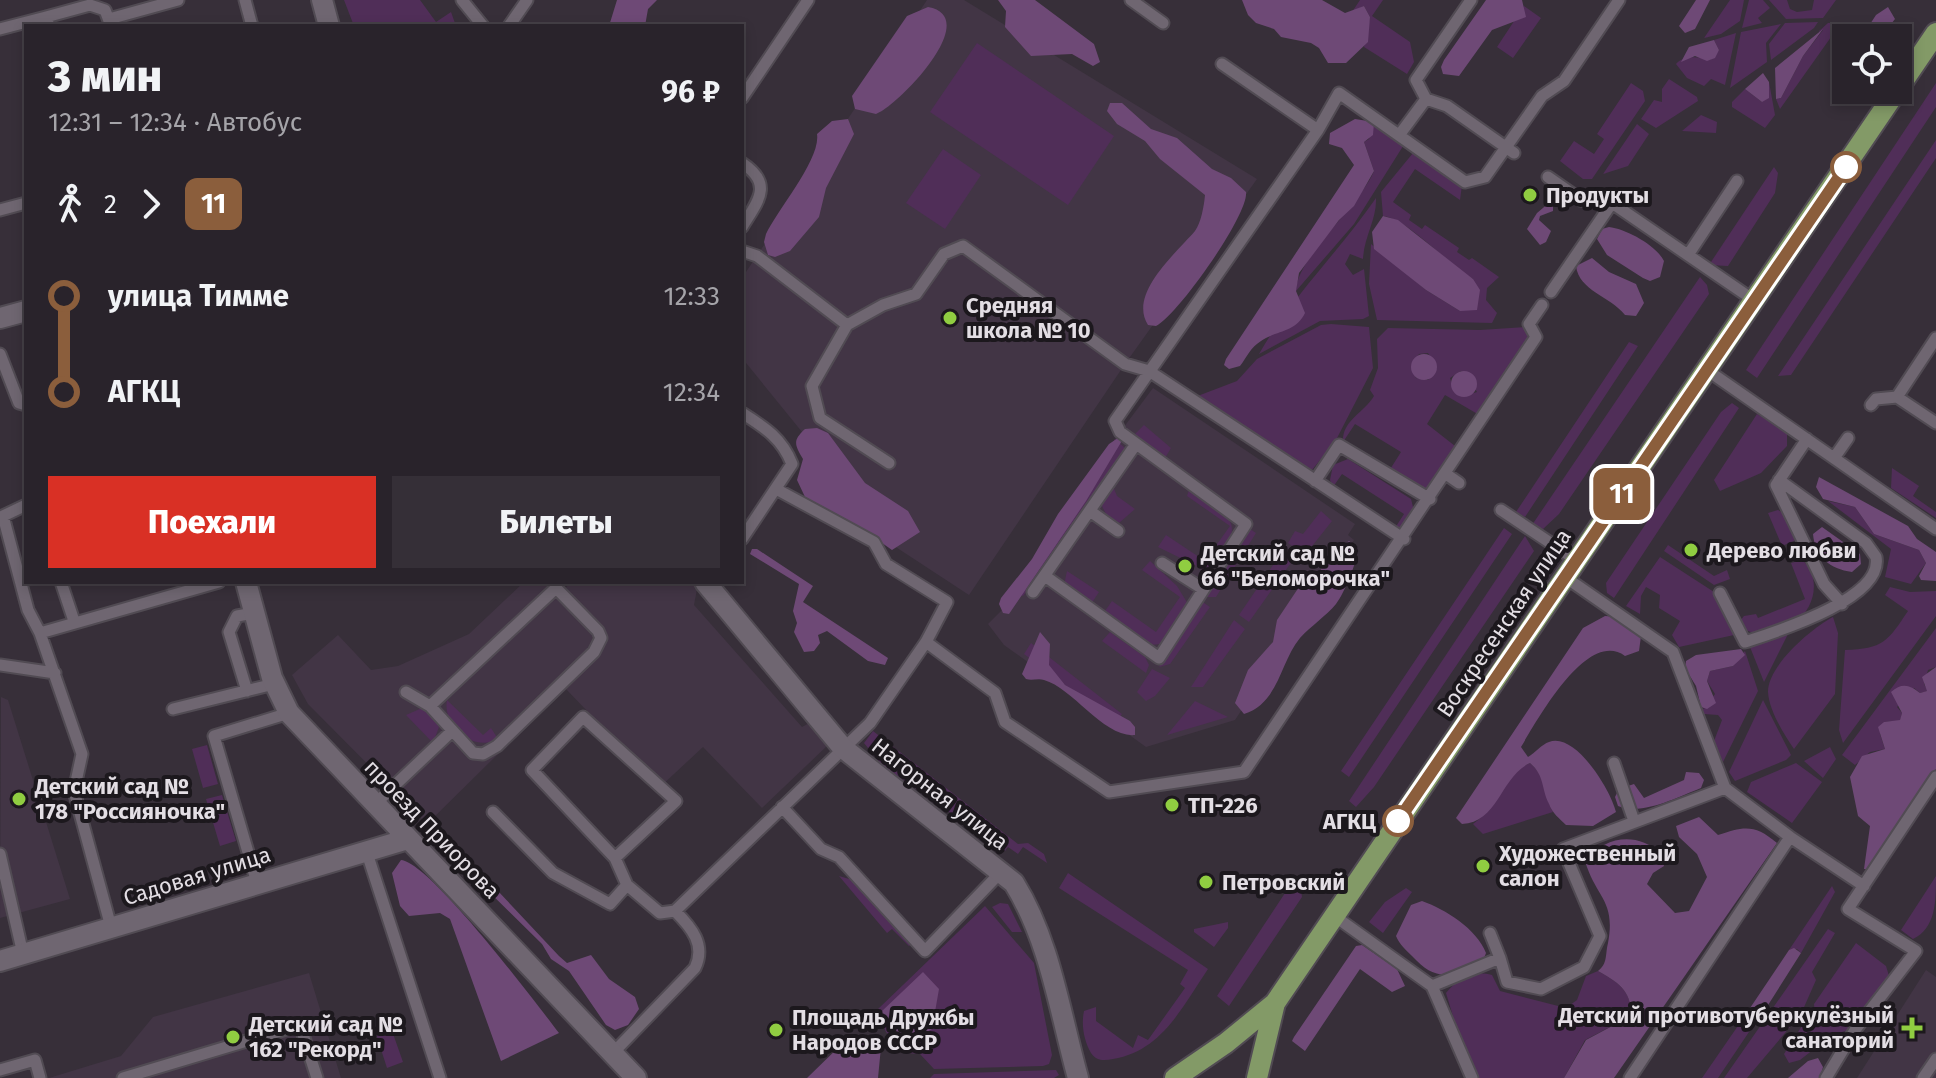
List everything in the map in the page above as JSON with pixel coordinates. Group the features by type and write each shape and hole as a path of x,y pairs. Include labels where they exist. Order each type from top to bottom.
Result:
{"main road":[{"name":"Воскресенская улица","path":"1175,1078 1226,1043 1275,1003 1936,33"},
{"name":"Воскресенская улица","path":"1262,1072 1275,1003"}],"street":[{"path":"322,0 328,24"},
{"path":"0,318 24,312"},
{"name":"проезд Приорова","path":"247,584 274,684 289,713 636,1078"},
{"name":"Нагорная улица","path":"709,584 843,748 1014,883 1027,903 1054,983 1078,1078"},
{"name":"Садовая улица","path":"0,961 408,839"}],"lane":[{"path":"47,21 90,5 101,7 110,22 178,0"},
{"path":"245,0 251,24"},
{"path":"462,0 481,24"},
{"path":"510,24 527,0"},
{"path":"744,95 808,0"},
{"path":"1131,0 1163,23"},
{"path":"1471,0 1416,80 1426,99 1447,106 1509,150"},
{"path":"1045,576 1097,608 1159,658 1246,524 1184,484 1120,432 1115,421 1318,130 1339,93 1465,182 1485,177 1509,150 1542,96 1564,81 1619,0"},
{"path":"0,29 24,25"},
{"path":"1222,64 1318,130"},
{"path":"1400,134 1426,99"},
{"path":"744,164 757,173 761,187 758,200 744,224"},
{"path":"1548,177 1581,200 1612,203 1755,301"},
{"path":"1688,255 1737,181"},
{"path":"1551,292 1612,203"},
{"path":"0,210 24,204"},
{"path":"889,463 820,418 814,404 812,386 847,325 883,305 916,294 944,254 963,246 1125,364 1149,371 1404,539"},
{"path":"744,252 757,256 847,325"},
{"path":"926,642 995,693 1005,722 1109,792 1244,772 1404,539 1536,337 1529,324 1542,305"},
{"path":"1897,397 1936,338"},
{"path":"0,354 19,403 24,404"},
{"path":"1707,370 1936,529"},
{"path":"1871,405 1876,399 1897,397 1936,423"},
{"path":"744,414 785,446 792,464 744,530"},
{"path":"1834,458 1848,438"},
{"path":"1807,439 1776,485 1824,584 1842,604"},
{"path":"1033,592 1136,444"},
{"path":"1315,481 1339,445 1430,499"},
{"path":"1446,474 1459,483"},
{"path":"1720,593 1745,642 1842,604 1875,570 1876,557 1866,543 1779,480"},
{"path":"615,858 676,801 583,717 532,770 615,858 627,885 660,913 675,911 870,723 926,642 947,602 886,564 874,542 776,489"},
{"path":"24,506 3,516 28,610 40,633 82,754 74,791 111,927"},
{"path":"1501,510 1576,560"},
{"path":"1090,511 1118,531"},
{"path":"1162,563 1203,589"},
{"path":"1565,577 1673,652 1725,788 1790,837 1864,886"},
{"path":"62,584 74,621"},
{"path":"40,633 212,584"},
{"path":"406,692 430,706 473,753 483,754 497,746 594,652 601,638 598,631 556,588 430,706"},
{"path":"247,691 229,632 237,616 254,613"},
{"path":"0,665 55,673"},
{"path":"173,709 274,684"},
{"path":"257,883 214,736 289,713"},
{"path":"375,804 451,732"},
{"path":"1614,763 1634,821"},
{"path":"1826,1078 1855,1030 1916,951 1848,909 1936,777"},
{"path":"1490,933 1507,982 1541,989 1584,967 1600,936 1563,849 1725,788"},
{"path":"782,807 821,849 839,857 925,951 1001,872"},
{"path":"493,812 553,873 575,885 610,904 627,885"},
{"path":"1630,1078 1790,837"},
{"path":"366,850 440,1078"},
{"path":"0,854 23,954"},
{"path":"613,1053 695,968 700,957 696,937 675,911"},
{"path":"1333,915 1432,986 1472,1078"},
{"path":"1432,986 1500,958"},
{"path":"123,1078 300,1025 317,1078"},
{"path":"1923,1078 1936,1059"},
{"path":"0,1070 35,1060 40,1078"}],"shaded area":[{"path":"344,0 420,0 436,22 451,12 455,24 353,24"},
{"path":"617,0 657,0 648,9 645,24 610,24"},
{"name":"Средняя школа № 10","path":"927,0 964,0 1257,179 1125,364 969,595 824,500 811,443 744,360 744,275"},
{"path":"998,0 1035,0 1094,44 1100,62 1093,66 1072,54 1031,56 1005,27 1006,11"},
{"path":"1242,0 1322,0 1345,13 1364,6 1370,17 1368,42 1346,63 1328,63 1319,48 1311,43 1281,37 1274,29 1256,23 1248,15"},
{"path":"1360,0 1383,0 1372,16 1410,42 1414,62 1407,74 1364,47 1370,17 1364,6 1352,12"},
{"path":"1486,0 1522,0 1526,17 1492,30 1459,76 1443,74 1441,67 1444,60"},
{"path":"1696,0 1710,0 1695,29 1685,33 1679,26"},
{"path":"1730,0 1744,0 1740,21 1721,34 1704,38"},
{"path":"1749,0 1763,0 1770,8 1758,18 1762,23 1742,28"},
{"path":"1769,0 1787,0 1790,9 1797,12 1812,10 1814,0 1836,0 1823,18 1786,19"},
{"path":"1524,6 1541,18 1513,58 1497,47"},
{"path":"928,7 943,14 947,27 931,61 887,108 876,114 855,109 852,96 907,16"},
{"path":"1888,7 1895,19 1891,24 1870,24 1876,15"},
{"path":"1818,22 1771,60 1769,44 1785,23"},
{"path":"1828,23 1841,23 1832,24 1832,36 1780,109 1776,99 1781,98 1803,56 1823,30 1818,32"},
{"path":"1781,24 1766,43 1767,62 1730,88 1741,32"},
{"path":"1823,29 1803,56 1781,98 1776,99 1775,68"},
{"path":"1736,33 1725,85 1711,79 1704,86 1687,78 1676,64 1691,58 1710,60 1719,50 1714,40"},
{"path":"1714,40 1719,50 1715,58 1707,61 1695,56 1681,62 1689,47"},
{"path":"977,43 1114,136 1068,205 930,112"},
{"path":"1763,73 1769,82 1769,98 1762,102 1745,89"},
{"path":"1669,79 1697,97 1698,101 1656,128 1641,119 1654,100 1662,102 1662,89"},
{"path":"1769,82 1775,115 1765,128 1732,107 1732,102 1745,89 1762,102"},
{"path":"1631,83 1643,91 1645,101 1592,179 1583,179 1560,161 1574,141 1594,154 1604,139 1597,134"},
{"path":"1936,83 1936,107 1757,378 1746,370"},
{"path":"1110,103 1122,103 1151,129 1177,138 1212,169 1231,178 1246,192 1236,221 1210,264 1166,319 1156,326 1148,325 1143,313 1144,300 1157,275 1197,228 1205,195 1160,159 1145,141 1117,124 1107,111"},
{"path":"1701,115 1717,122 1716,133 1682,131"},
{"path":"848,119 854,134 826,188 819,217 790,251 775,257 768,255 764,242 766,234 806,170 817,134 832,121"},
{"path":"1355,119 1374,122 1373,135 1364,142 1374,171 1354,206 1339,220 1299,273 1296,291 1305,313 1291,328 1257,344 1240,366 1229,369 1224,365 1226,359 1354,165 1342,148 1329,144 1330,133"},
{"path":"1374,122 1405,143 1354,224 1296,291 1298,278 1306,264 1367,185 1374,171 1364,142 1369,139"},
{"path":"1637,124 1649,134 1628,166 1603,174"},
{"path":"1936,140 1936,158 1791,375 1778,376"},
{"path":"943,149 981,175 945,229 906,203"},
{"path":"1413,153 1462,185 1460,200 1415,169 1393,202 1411,215 1409,220 1422,229 1425,225 1459,248 1457,252 1469,260 1472,258 1499,277 1487,288 1486,300 1497,313 1492,323 1377,320 1369,284 1371,244 1426,290 1460,311 1473,279 1416,233 1383,216 1381,192"},
{"path":"1774,167 1778,173 1775,193 1728,266 1709,265"},
{"path":"1376,198 1363,259 1350,254 1345,264 1353,275 1364,269 1369,316 1320,321 1259,354 1286,313"},
{"path":"1550,202 1553,203 1553,211 1540,216 1539,220 1551,231 1546,242 1540,245 1527,229 1537,213"},
{"path":"1383,216 1398,220 1473,279 1480,290 1477,310 1460,311 1426,290 1374,249 1372,232"},
{"path":"1609,227 1632,234 1654,249 1664,261 1660,277 1650,281 1607,255 1597,239 1602,229"},
{"path":"1592,258 1609,272 1636,284 1644,303 1636,316 1625,315 1583,282 1576,266"},
{"path":"1700,277 1707,285 1709,294 1559,514 1543,529 1532,525"},
{"path":"1321,325 1369,327 1373,368 1336,440 1312,470 1195,397 1237,381 1257,359"},
{"path":"1527,327 1533,337 1481,416 1445,395 1427,424 1455,446 1425,493 1389,471 1401,452 1355,424 1343,442 1350,422 1374,396 1370,390 1378,368 1377,339 1388,328 1480,330","holes":["1428,353 1437,368 1428,380 1416,378 1412,365 1419,354","1461,371 1465,372 1477,392 1463,396 1454,391 1450,378"]},
{"path":"1629,342 1638,346 1525,517 1516,512"},
{"path":"1424,354 1433,358 1437,367 1433,376 1424,380 1415,376 1411,367 1415,358"},
{"path":"1464,371 1473,375 1477,384 1473,393 1464,397 1455,393 1451,384 1455,375"},
{"name":"Детский сад № 66 \"Беломорочка\"","path":"1153,388 1355,524 1348,535 1354,540 1235,720 1146,747 1004,645 988,624 1006,606 1115,439"},
{"path":"1732,403 1739,408 1614,598 1607,593 1606,583 1721,412"},
{"path":"1757,414 1787,432 1787,446 1761,473 1720,491 1714,480"},
{"path":"1144,425 1171,448 1165,458 1134,435"},
{"path":"817,428 828,433 865,483 908,511 920,532 892,550 855,524 805,497 797,480 803,459 797,440 805,429"},
{"path":"1118,438 1123,439 1086,501 1009,614 1003,613 999,604 1001,598 1032,559 1058,514 1109,444"},
{"path":"1115,439 1126,449 1023,596 1016,592"},
{"path":"1348,459 1411,499 1414,511 1403,527 1395,528 1404,514 1342,474 1333,487 1330,480 1333,465"},
{"path":"1892,468 1919,486 1913,496 1936,512 1936,518 1891,488"},
{"path":"1819,477 1908,526 1917,539 1936,552 1936,581 1921,580 1919,576 1926,563 1919,550 1874,534 1855,507 1823,499 1816,487"},
{"path":"1112,484 1117,496 1135,509 1119,523 1106,514 1101,504"},
{"path":"1189,490 1227,517 1231,524 1228,542 1209,572 1158,547 1166,535 1205,561 1230,526 1187,496"},
{"path":"1828,501 1855,507 1874,534 1919,550 1926,563 1911,584 1885,577 1891,549"},
{"path":"1778,510 1792,522 1796,531 1796,540 1782,546 1768,513"},
{"path":"1321,511 1332,521 1305,555 1288,543 1295,531 1303,534"},
{"path":"1822,527 1860,554 1861,564 1852,572 1831,565 1820,555 1813,534"},
{"path":"1504,528 1512,534 1349,777 1341,771"},
{"path":"1250,529 1256,533 1216,597 1204,597"},
{"path":"1525,536 1534,551 1374,787 1356,807 1349,801"},
{"path":"1349,541 1358,548 1350,577 1339,599 1300,638 1265,701 1244,714 1235,703 1248,670 1273,642 1277,620 1299,587 1319,573 1330,553"},
{"path":"1668,545 1714,576 1727,570 1730,579 1714,585 1664,551"},
{"path":"752,549 757,549 813,586 803,602 888,658 885,665 868,661 827,631 818,635 820,643 814,651 804,652 794,632 797,623 793,611 799,584 750,554"},
{"path":"1284,549 1295,557 1249,622 1239,615"},
{"path":"1660,557 1714,592 1734,635 1679,647 1672,635 1680,621 1659,608 1660,595 1646,587 1641,596 1640,614 1626,606"},
{"path":"1802,560 1814,584 1807,610 1785,626 1756,634 1743,629 1740,621 1744,616 1756,614 1758,618 1805,599 1791,563"},
{"path":"1150,561 1177,586 1188,604 1160,644 1150,645 1105,611 1112,601 1156,632 1180,597 1142,570"},
{"path":"1067,571 1099,592 1091,604 1064,585"},
{"path":"522,584 561,584 565,588 570,584 693,584 697,589 694,605 802,727 811,722 828,745 762,808 703,747 660,787 565,688 427,824 308,704 292,675 338,635 371,670 398,666 469,634"},
{"path":"1890,587 1910,592 1936,591 1936,616 1843,743 1839,730 1845,650 1876,645 1889,636 1901,621 1908,611 1885,595"},
{"path":"1201,601 1210,607 1170,664 1159,667"},
{"path":"1605,616 1619,617 1641,636 1639,651 1625,656 1610,651 1595,655 1580,666 1551,699 1521,747 1528,757 1549,742 1559,741 1570,746 1591,765 1616,812 1593,826 1566,825 1552,810 1540,777 1530,763 1512,778 1484,816 1462,824 1456,818 1583,628"},
{"path":"1833,617 1838,633 1835,694 1794,749 1771,706 1768,692 1770,681 1793,648"},
{"path":"1234,620 1245,629 1203,687 1191,687"},
{"path":"1936,628 1936,667 1928,670 1924,684 1928,691 1920,693 1914,688 1897,707 1902,713 1900,721 1884,722 1880,734 1885,749 1870,752 1855,765 1842,755"},
{"path":"1040,632 1050,644 1049,665 1065,685 1130,721 1135,727 1135,735 1112,729 1055,685 1042,679 1026,679 1022,674"},
{"path":"1110,632 1145,657 1149,665 1146,673 1102,641"},
{"path":"1789,632 1764,682 1750,647"},
{"path":"1031,643 1122,714 1115,723 1024,654"},
{"path":"1741,649 1745,655 1733,666 1710,671 1707,681 1716,703 1707,709 1701,707 1696,686 1685,668 1686,661 1696,655"},
{"path":"1745,651 1758,691 1723,762 1714,741 1722,720 1718,715 1704,714 1701,707 1704,709 1715,694 1707,681 1710,671 1733,666"},
{"path":"1936,667 1936,769 1871,869 1864,869 1870,826 1858,816 1850,777 1862,756 1885,749 1878,727 1884,722 1900,720 1902,713 1891,692 1902,686 1920,693 1927,691 1922,677"},
{"path":"1152,669 1170,678 1155,696 1146,701 1137,692"},
{"name":"Детский сад № 178 \"Россияночка\"","path":"1,697 8,700 70,899 0,918"},
{"path":"447,700 483,735 491,728 498,739 479,742 462,734 449,719"},
{"path":"1763,700 1791,755 1786,760 1735,781 1729,772"},
{"path":"1195,701 1228,717 1167,735"},
{"path":"422,708 439,727 433,743 406,715"},
{"path":"873,731 1018,844 1028,843 1044,854 1047,863 1023,847 1018,854 1008,847 1005,851 882,765 864,743"},
{"path":"207,745 218,784 203,788 192,749"},
{"path":"1830,747 1836,759 1823,778 1804,761"},
{"path":"1530,763 1542,780 1553,812 1483,834 1473,824 1490,808 1514,775"},
{"path":"1796,763 1822,782 1792,823 1747,792 1751,782"},
{"path":"1686,772 1699,773 1704,780 1701,788 1649,807 1618,806 1615,797 1619,789 1634,784 1644,798 1684,780"},
{"path":"222,795 236,841 220,846 206,799"},
{"path":"1699,817 1718,835 1749,828 1762,832 1777,843 1614,1078 1564,1078 1586,1040 1631,1016 1629,1000 1622,988 1598,971 1606,958 1609,917 1585,861 1602,846 1622,839 1652,846 1661,853 1664,866 1653,873 1647,884 1675,913 1689,911 1707,877 1697,854 1679,837 1676,826"},
{"path":"401,860 415,867 458,908 559,1033 501,1061 450,919 440,913 409,916 400,906 392,873"},
{"path":"481,873 567,963 591,955 609,979 635,997 639,1009 628,1025 615,1030 606,1025 569,971 551,959 542,944 478,881 476,875"},
{"path":"1068,873 1208,969 1158,1037 1130,1054 1106,1060 1093,1056 1084,1033 1084,1011 1096,1007 1096,1021 1133,1048 1138,1035 1148,1040 1185,988 1180,984 1188,970 1059,888"},
{"path":"839,876 856,881 913,943 909,946 892,929 887,933"},
{"path":"1936,876 1933,913 1926,928 1913,939 1901,930"},
{"path":"1291,884 1301,890 1302,897 1229,1006 1217,996"},
{"path":"1832,886 1835,892 1801,953 1797,949 1789,950"},
{"path":"1406,888 1412,892 1383,933 1369,922 1385,902"},
{"path":"1422,901 1468,928 1482,944 1486,953 1484,958 1446,974 1438,974 1421,965 1396,936 1411,905"},
{"path":"1000,903 1008,904 1022,932 1012,932 992,907"},
{"path":"985,906 1034,963 1052,1055 1049,1064 1043,1066 934,1069 920,1054 907,1053 886,1032 877,1010"},
{"path":"1228,922 1228,928 1214,947 1194,932 1194,929"},
{"path":"1828,929 1835,933 1812,972 1816,980 1801,1014 1747,1078 1724,1078"},
{"path":"1856,943 1886,966 1890,979 1852,1029 1832,1035 1800,1060 1789,1063 1784,1054 1807,1018 1815,1015 1814,1004"},
{"path":"1362,945 1397,969 1405,986 1392,992 1360,969 1305,1051 1292,1041 1294,1037 1356,946"},
{"path":"1794,948 1801,953 1756,1024 1746,1029 1742,1020 1789,950"},
{"name":"Детский противотуберкулёзный санаторий","path":"1926,970 1936,977 1936,1078 1857,1078"},
{"path":"1598,971 1622,988 1629,1000 1631,1016 1585,1040 1564,1078 1476,1078 1465,1056 1446,993 1455,983 1466,976 1492,975 1500,991 1566,1008 1577,1000 1586,976"},
{"path":"923,972 939,989 932,1029 906,1044 881,1012"},
{"name":"Детский сад № 162 \"Рекорд\"","path":"309,973 341,1078 49,1078 121,1056 153,1017"},
{"path":"1742,1020 1743,1026 1753,1026 1718,1078 1702,1078"},
{"path":"391,1028 403,1062 387,1068 376,1034"},
{"path":"874,1038 881,1047 878,1078 807,1078 845,1041"},
{"path":"1818,1058 1823,1067 1820,1078 1788,1078 1808,1061"},
{"path":"1056,1070 1059,1075 1054,1078 930,1078 934,1074"}],"bus line":[{"name":"11","path":"1398,821 1846,167"}],"place":[{"name":"Продукты","path":"1530,195"},
{"name":"Средняя школа № 10","path":"950,318"},
{"name":"Дерево любви","path":"1691,550"},
{"name":"Детский сад № 66 \"Беломорочка\"","path":"1185,566"},
{"name":"Детский сад № 178 \"Россияночка\"","path":"19,799"},
{"name":"ТП-226","path":"1172,805"},
{"name":"АГКЦ","path":"1398,821"},
{"name":"Художественный салон","path":"1483,866"},
{"name":"Петровский","path":"1206,882"},
{"name":"Детский противотуберкулёзный санаторий","path":"1912,1028"},
{"name":"Площадь Дружбы Народов СССР","path":"776,1030"},
{"name":"Детский сад № 162 \"Рекорд\"","path":"233,1037"}]}
